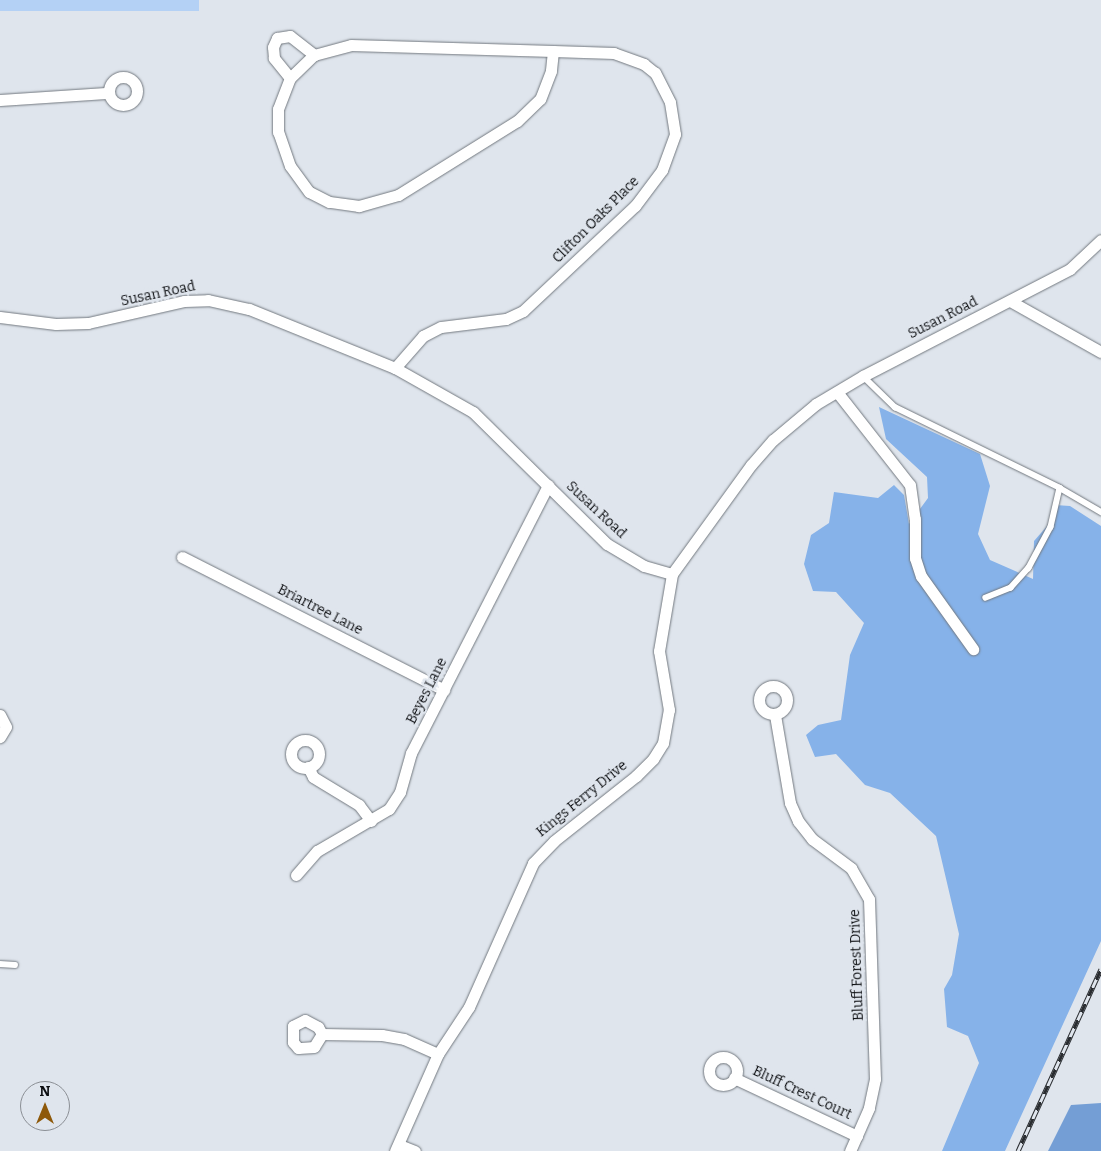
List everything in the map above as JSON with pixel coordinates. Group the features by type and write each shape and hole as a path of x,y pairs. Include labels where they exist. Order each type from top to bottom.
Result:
{"street":[{"path":"290,78 274,58 273,47 277,38 290,36 314,55"},
{"name":"Clifton Oaks Place","path":"395,368 423,336 441,327 506,320 523,311 635,206 662,170 674,134 670,102 655,73 644,64 614,53 552,51 351,45 314,55 290,78 278,109 278,132 290,166 309,192 329,202 358,206 398,195 517,121 540,99 547,85 552,51"},
{"path":"0,100 106,93"},
{"name":"Susan Road","path":"0,317 56,324 88,323 184,302 208,300 249,309 395,368 481,417 607,544 644,566 672,574 751,466 773,440 809,410 863,376 1010,302 1076,265 1101,240"},
{"path":"1010,302 1101,352"},
{"path":"837,392 910,485 916,518 915,558 921,576 973,649"},
{"name":"Beyes Lane","path":"296,874 317,851 389,809 400,792 412,753 548,485"},
{"name":"Briartree Lane","path":"182,557 444,690"},
{"name":"Kings Ferry Drive","path":"397,1148 438,1054 469,1006 533,863 554,841 636,776 653,759 663,743 669,710 659,651 672,574"},
{"path":"0,715 6,727 0,737"},
{"name":"Bluff Forest Drive","path":"775,715 790,803 798,821 812,839 851,868 869,899 875,1079 872,1100 850,1151"},
{"path":"308,767 313,778 358,805 371,821"},
{"path":"322,1034 382,1034 404,1039 438,1054"},
{"name":"Bluff Crest Court","path":"734,1078 857,1136"},
{"path":"397,1148 415,1151"}],"lane":[{"path":"863,376 895,407 1060,488 1101,512"},
{"path":"986,598 1011,588 1029,568 1051,527 1060,488"},
{"path":"0,964 15,965"}],"shaded area":[{"path":"0,0 199,0 199,11 0,11"},
{"path":"879,407 980,454 990,486 978,534 990,560 1033,579 1034,541 1048,525 1055,505 1070,506 1101,526 1101,941 1005,1151 942,1151 979,1063 968,1036 947,1027 944,989 952,975 959,934 936,836 890,793 865,785 836,754 815,757 806,735 818,725 841,720 850,655 864,623 836,592 813,591 804,564 811,535 829,523 834,492 878,498 894,485 904,495 909,524 928,498 927,477 886,439"},
{"path":"1101,1103 1101,1151 1048,1151 1071,1105"}],"railway":[{"path":"1018,1151 1101,969"}]}
